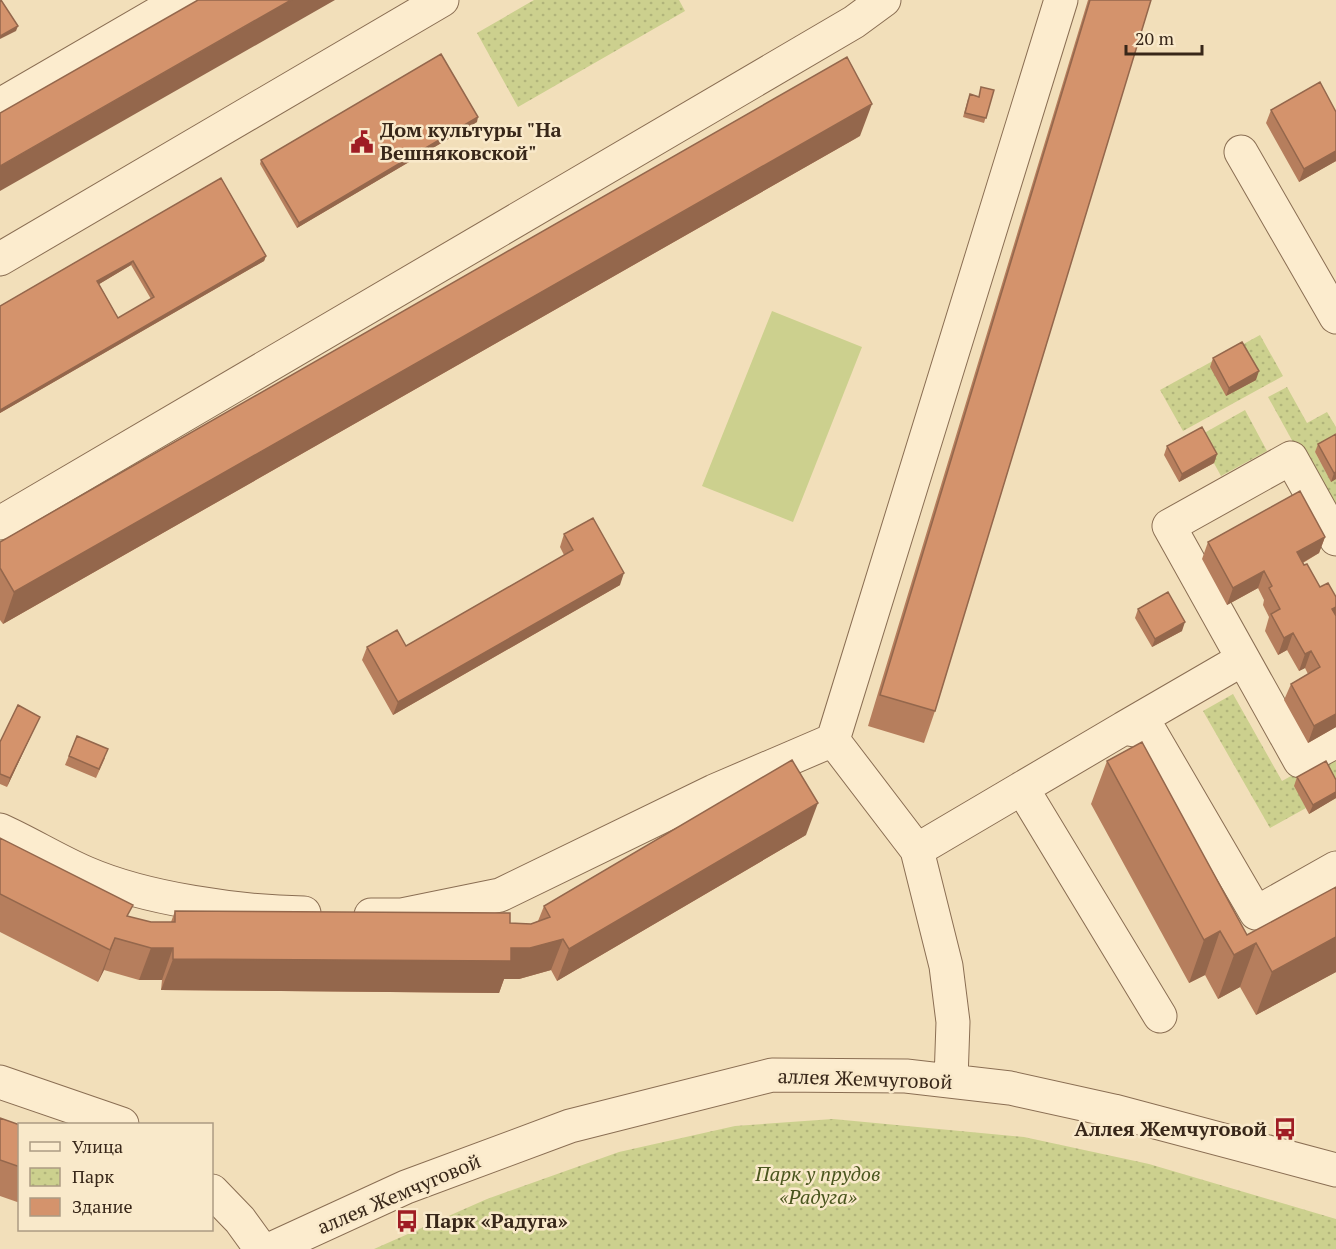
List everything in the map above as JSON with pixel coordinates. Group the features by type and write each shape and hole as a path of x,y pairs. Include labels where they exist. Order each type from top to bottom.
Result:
{"street":[{"path":"0,105 181,0"},
{"path":"0,260 442,0"},
{"path":"0,523 854,22 884,0"},
{"path":"0,830 87,873 165,897 265,912 402,915 500,894 714,791 833,740 1061,0"},
{"path":"1241,152 1336,316"},
{"path":"1336,539 1291,458 1169,526 1300,761 1336,741"},
{"path":"917,850 1243,659"},
{"path":"1124,728 1151,733 1256,913 1336,868"},
{"path":"833,740 917,850 946,966 953,1022 951,1080"},
{"path":"1022,788 1160,1016"},
{"name":"аллея Жемчуговой","path":"271,1249 406,1187 570,1126 772,1075 906,1076 1010,1088 1114,1111 1336,1170"},
{"path":"0,1082 116,1123"},
{"path":"213,1192 240,1220 261,1249"}],"green space":[{"path":"534,0 679,0 685,11 518,107 477,33"},
{"path":"772,311 862,347 793,522 702,486"},
{"path":"1260,335 1283,376 1183,431 1160,390"},
{"path":"1287,387 1307,423 1327,412 1336,427 1336,441 1315,452 1331,481 1336,479 1336,520 1268,397"},
{"path":"1245,410 1267,451 1221,476 1199,436"},
{"path":"1233,694 1282,781 1336,751 1336,790 1295,786 1306,808 1270,828 1203,711"},
{"name":"Парк у прудов «Радуга»","path":"833,1119 1024,1137 1149,1164 1336,1219 1336,1249 374,1249 487,1199 619,1152 735,1126"}],"building":[{"path":"0,0 18,26 0,36"},
{"path":"198,0 291,0 0,166 0,113"},
{"path":"1090,0 1151,0 935,711 880,695"},
{"path":"441,54 478,117 299,223 261,160"},
{"path":"847,57 872,104 14,592 0,568 0,542"},
{"path":"1320,82 1336,112 1336,151 1304,169 1271,110"},
{"path":"981,87 994,90 986,118 965,113 970,94 979,97"},
{"path":"221,178 266,256 0,410 0,306","holes":["133,261 154,297 118,318 97,281"]},
{"path":"1242,342 1259,371 1229,388 1213,358"},
{"path":"1202,427 1217,454 1182,474 1167,446"},
{"path":"1336,434 1336,472 1334,473 1318,444"},
{"path":"1300,491 1325,537 1297,552 1320,587 1328,583 1336,597 1336,607 1332,609 1336,616 1336,714 1314,726 1291,684 1320,667 1311,651 1305,654 1293,633 1284,638 1271,614 1280,609 1269,588 1272,586 1264,571 1233,588 1208,542"},
{"path":"593,518 624,573 398,702 367,647 397,630 406,646 573,550 564,534"},
{"path":"1168,592 1185,622 1155,639 1138,609"},
{"path":"18,705 40,717 10,778 0,774 0,742"},
{"path":"77,736 108,749 99,769 69,756"},
{"path":"1142,742 1247,935 1336,887 1336,937 1272,972 1256,943 1234,955 1220,931 1204,940 1107,761"},
{"path":"792,760 818,803 569,949 563,939 530,948 511,948 511,961 173,959 173,948 151,948 115,938 110,950 0,894 0,838 133,905 127,916 151,922 175,922 175,911 510,913 510,923 531,924 550,917 544,906"},
{"path":"1326,761 1336,780 1336,792 1313,805 1297,777"},
{"path":"0,1118 18,1124 18,1166 0,1160"}],"place":[{"name":"Дом культуры \"На Вешняковской\"","path":"362,142"},
{"name":"Аллея Жемчуговой","path":"1285,1129"},
{"name":"Парк «Радуга»","path":"407,1221"}]}
